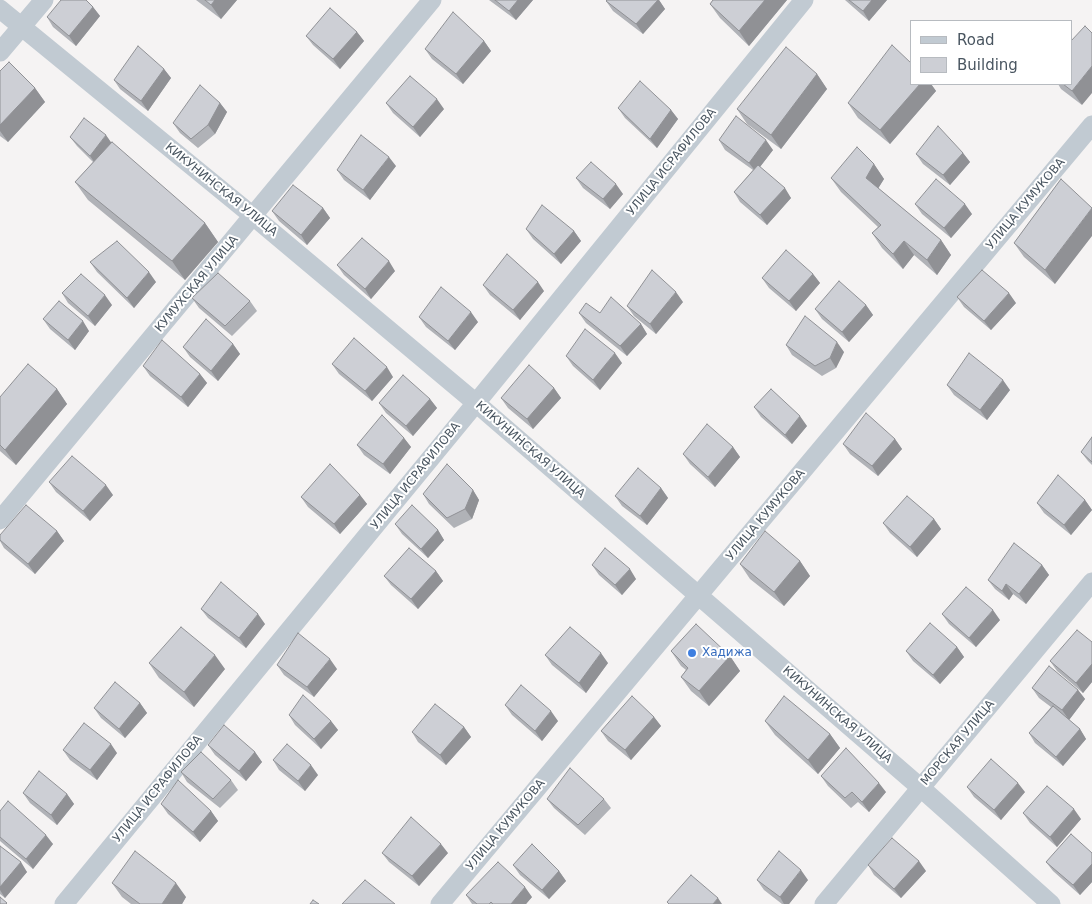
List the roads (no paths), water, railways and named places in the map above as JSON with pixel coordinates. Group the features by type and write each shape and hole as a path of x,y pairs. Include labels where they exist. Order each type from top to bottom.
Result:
{"street":[{"path":"0,52 44,0"},
{"name":"КУМУХСКАЯ УЛИЦА","path":"0,520 432,0"},
{"name":"УЛИЦА ИСРАФИЛОВА","path":"64,904 804,0"},
{"name":"КИКУНИНСКАЯ УЛИЦА","path":"0,9 253,216 476,403 921,788 1051,904"},
{"name":"УЛИЦА КУМУКОВА","path":"440,904 1092,125"},
{"name":"МОРСКАЯ УЛИЦА","path":"824,904 1092,582"}],"place":[{"name":"Хадижа","path":"692,653"}]}
